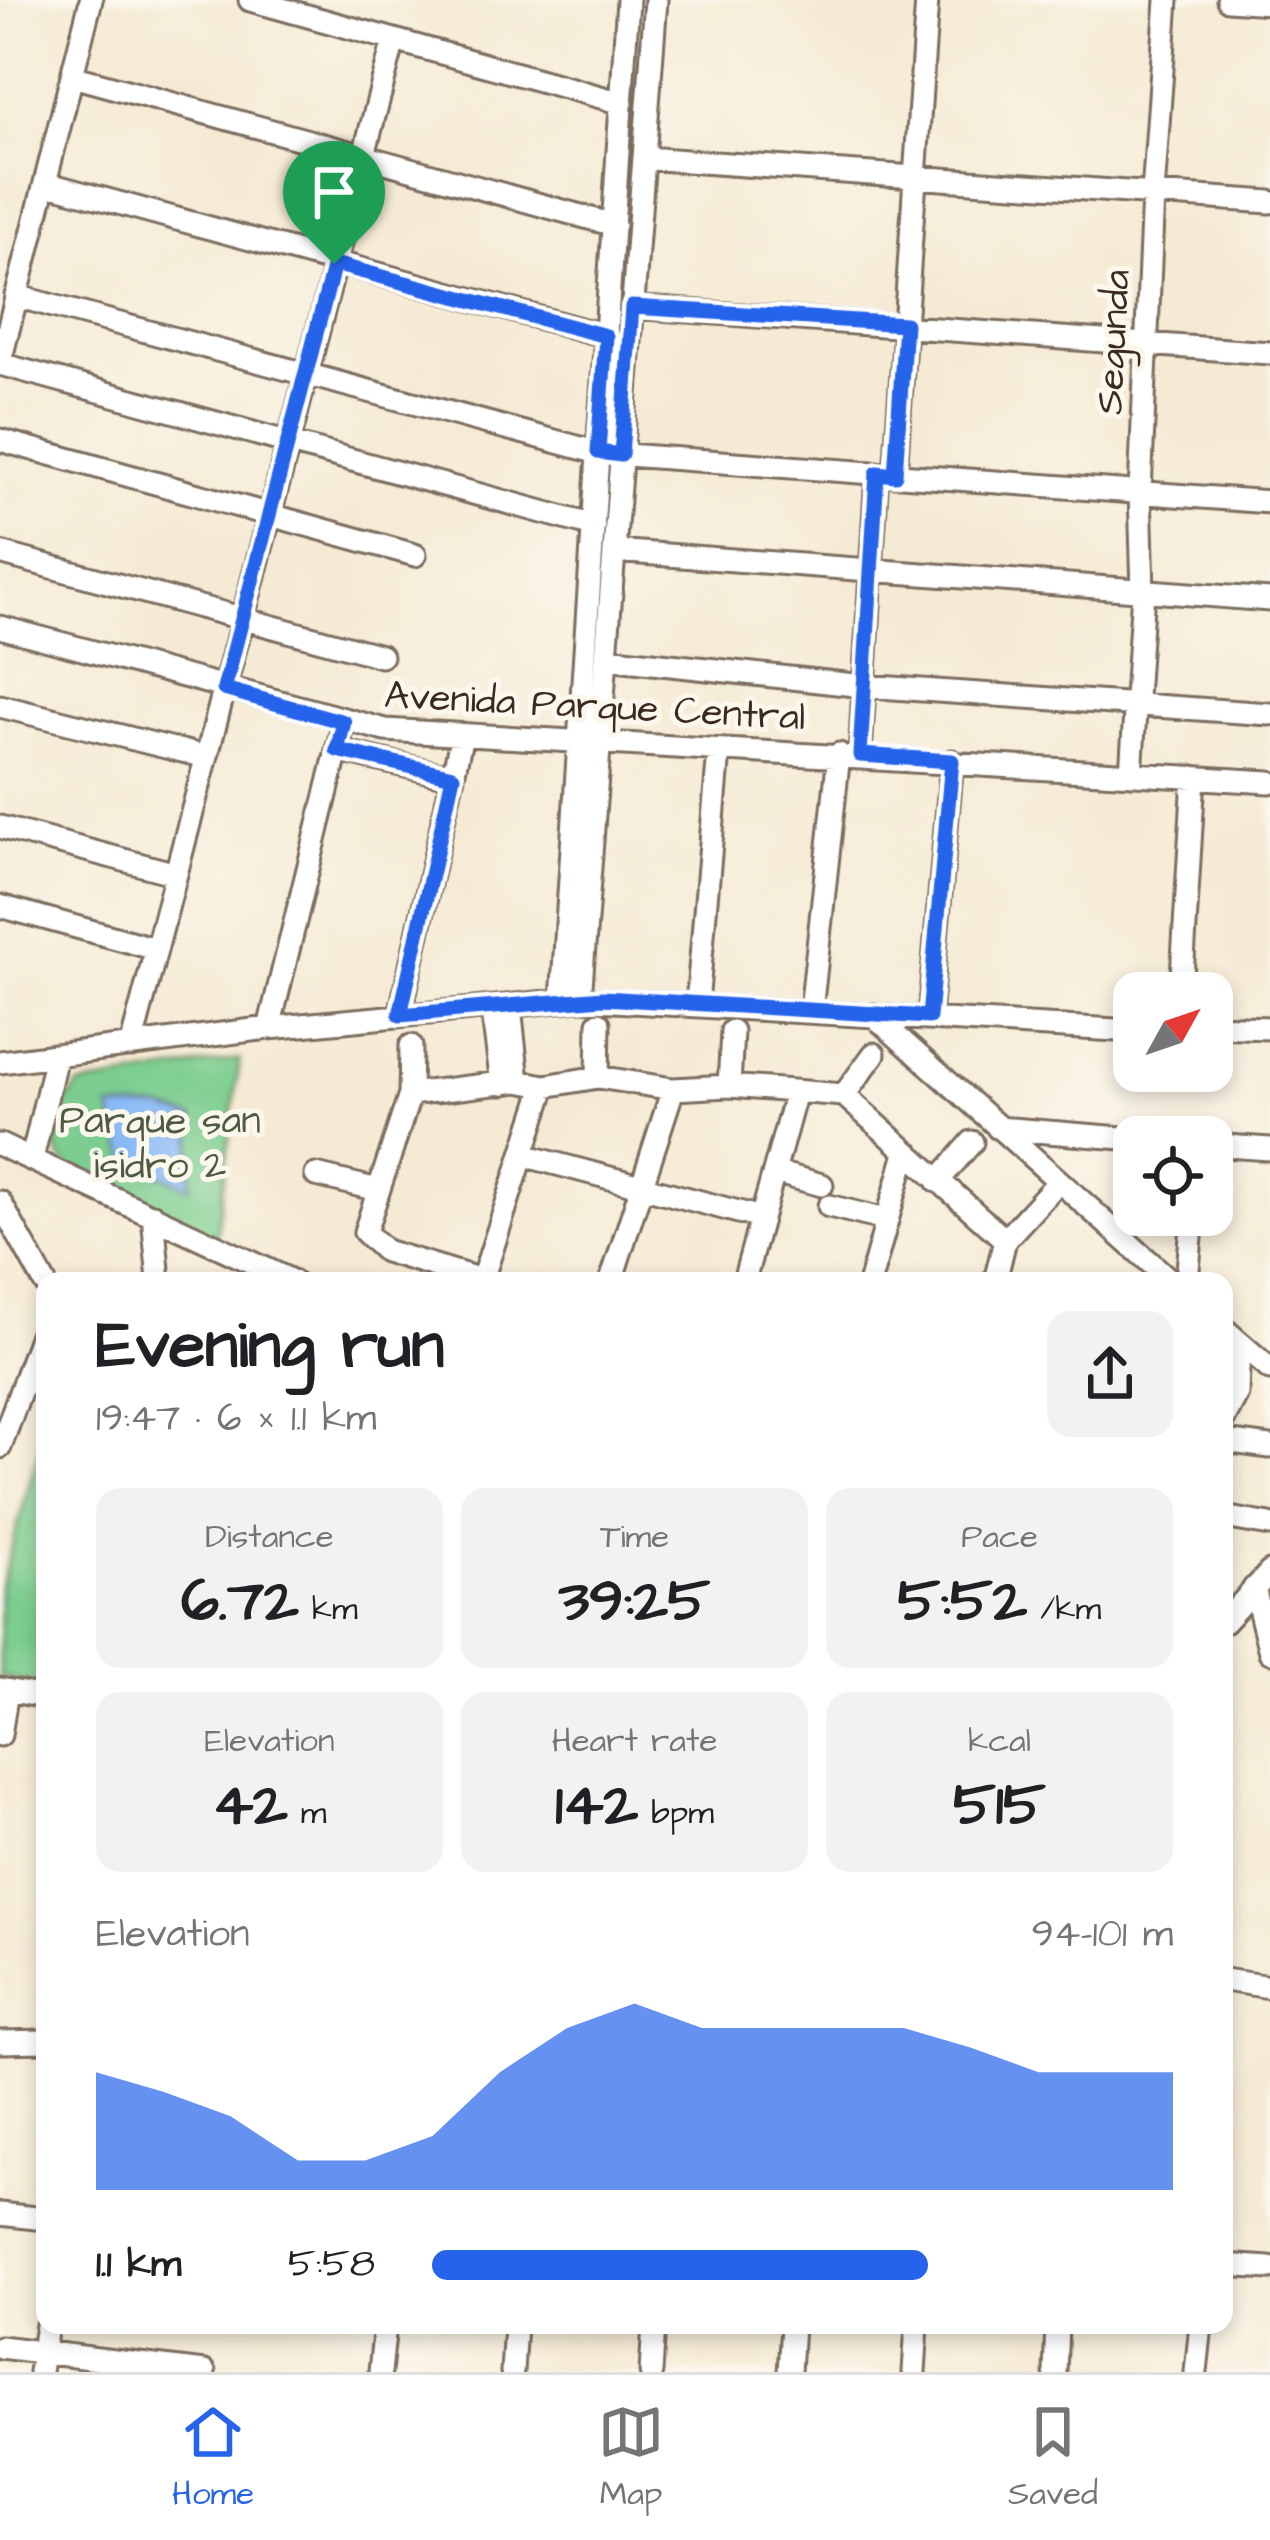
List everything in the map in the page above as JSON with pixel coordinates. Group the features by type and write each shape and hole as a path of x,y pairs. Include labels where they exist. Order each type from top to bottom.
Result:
{"street":[{"path":"91,0 0,363 593,526"},
{"path":"250,0 622,103"},
{"path":"589,744 606,658 614,551 606,336 628,0"},
{"path":"571,999 589,744 593,526 610,454 632,307 656,0"},
{"path":"811,1011 849,754 864,686 870,574 905,324 927,0"},
{"name":"Segunda","path":"1131,774 1143,591 1140,492 1153,194 1168,0"},
{"path":"1228,0 1270,3"},
{"path":"131,1046 394,40"},
{"path":"72,76 614,225"},
{"path":"644,158 1270,202"},
{"path":"45,183 606,336"},
{"path":"16,296 610,454 1270,502"},
{"path":"632,307 1270,353"},
{"path":"0,440 270,511 415,556"},
{"path":"614,551 870,574 1270,600"},
{"path":"0,553 381,656"},
{"name":"Avenida Parque Central","path":"0,628 344,722 462,736 849,754 1270,782"},
{"path":"606,658 864,686 1270,714"},
{"path":"0,706 206,757"},
{"path":"269,1028 344,722"},
{"path":"400,1015 462,736"},
{"path":"337,750 453,776"},
{"path":"697,1004 719,751"},
{"path":"929,1017 952,761"},
{"path":"1182,972 1194,777"},
{"path":"0,827 176,874"},
{"path":"0,906 156,949"},
{"path":"0,1062 269,1028 571,999 1113,1030"},
{"path":"501,1007 510,1082"},
{"path":"873,1015 1161,1272"},
{"path":"598,1077 599,1023"},
{"path":"1233,1027 1270,1028"},
{"path":"728,1086 732,1031"},
{"path":"411,1046 410,1094 365,1228 371,1242 385,1251 454,1272"},
{"path":"844,1095 874,1054"},
{"path":"32,1159 56,1056"},
{"path":"410,1094 510,1082 545,1086 598,1077 673,1089 728,1086 844,1095 1005,1240"},
{"path":"486,1272 545,1086"},
{"path":"614,1272 673,1089"},
{"path":"746,1272 796,1092"},
{"path":"998,1128 1113,1137"},
{"path":"938,1181 972,1142"},
{"path":"0,1144 273,1272"},
{"path":"1233,1147 1270,1150"},
{"path":"872,1272 905,1154"},
{"path":"523,1155 761,1218"},
{"path":"774,1172 886,1220"},
{"path":"316,1175 378,1190"},
{"path":"997,1272 1005,1240 1058,1181"},
{"path":"0,1202 39,1272"},
{"path":"153,1215 158,1272"},
{"path":"1188,1272 1191,1236"},
{"path":"1233,1336 1270,1369"},
{"path":"1233,1345 1238,1394 1233,1403"},
{"path":"0,1447 36,1349"},
{"path":"1233,1443 1270,1447"},
{"path":"1233,1519 1270,1525"},
{"path":"1262,1581 1270,1652"},
{"path":"1233,1612 1262,1581"},
{"path":"0,1735 4,1690 36,1695"},
{"path":"1233,1981 1270,1987"},
{"path":"0,2042 36,2042"},
{"path":"0,2214 36,2218"},
{"path":"1233,2266 1270,2268"},
{"path":"380,2372 384,2334"},
{"path":"512,2372 514,2334"},
{"path":"651,2372 653,2334"},
{"path":"789,2372 791,2334"},
{"path":"914,2372 916,2334"},
{"path":"1054,2372 1056,2334"},
{"path":"1196,2372 1200,2334"},
{"path":"0,2347 41,2362 204,2372"}],"green space":[{"name":"Parque san isidro 2","path":"240,1059 215,1246 107,1194 69,1168 59,1155 55,1127 78,1086"},
{"path":"36,1460 36,1684 0,1677 0,1589"}],"water":[{"path":"110,1108 161,1108 194,1118 190,1188 127,1160"}],"route":[{"path":"334,264 606,336 598,452 621,455 632,307 905,324 895,475 877,473 860,755 952,761 929,1017 603,998 400,1015 453,776 337,750 344,722 224,689 334,264"}]}
